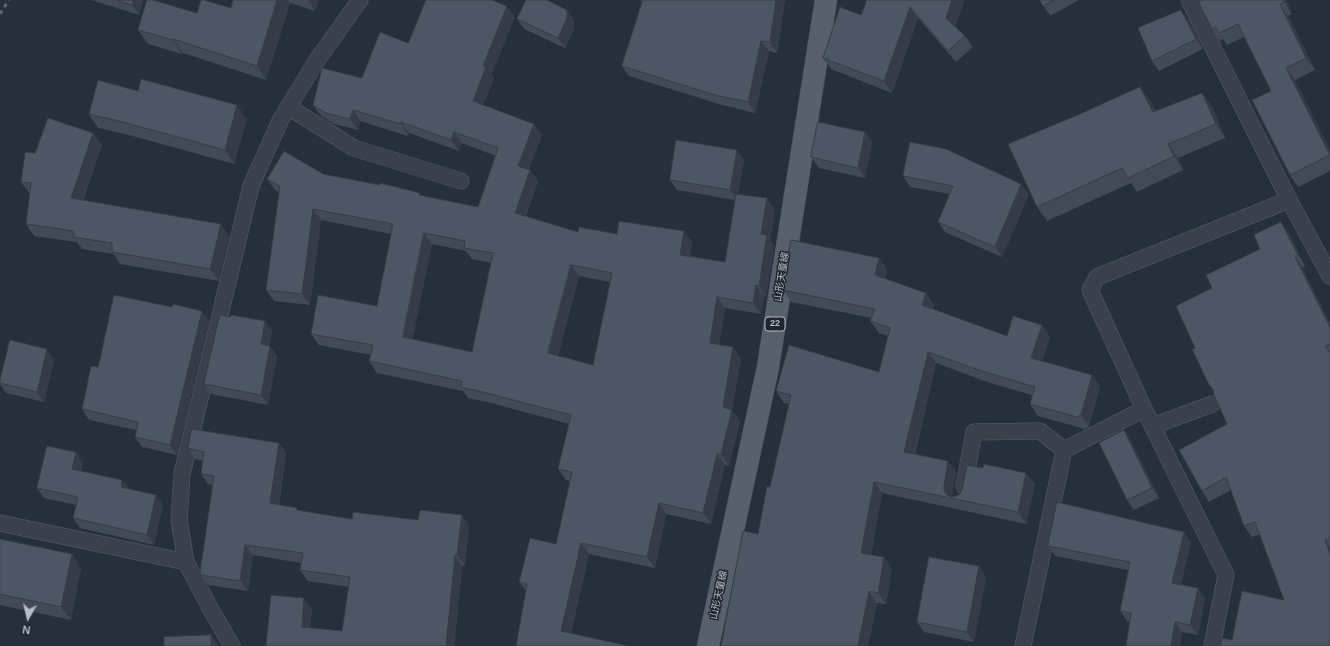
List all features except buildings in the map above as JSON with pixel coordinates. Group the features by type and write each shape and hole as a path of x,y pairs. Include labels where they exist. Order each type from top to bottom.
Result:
{"main road":[{"name":"山形天童線","path":"708,646 768,366 826,0"}],"lane":[{"path":"232,646 186,562 179,520 182,474 251,186 280,121 288,107 317,60 360,0"},
{"path":"1189,0 1289,200 1330,276"},
{"path":"288,107 354,148 461,181"},
{"path":"1212,646 1226,575 1144,409 1090,290 1097,277 1289,200"},
{"path":"1153,426 1212,404"},
{"path":"1064,450 1144,409"},
{"path":"961,499 974,432 1040,431 1064,450"},
{"path":"1023,646 1064,450"},
{"path":"0,523 186,562"}],"railway":[{"path":"0,14 9,0"}]}
